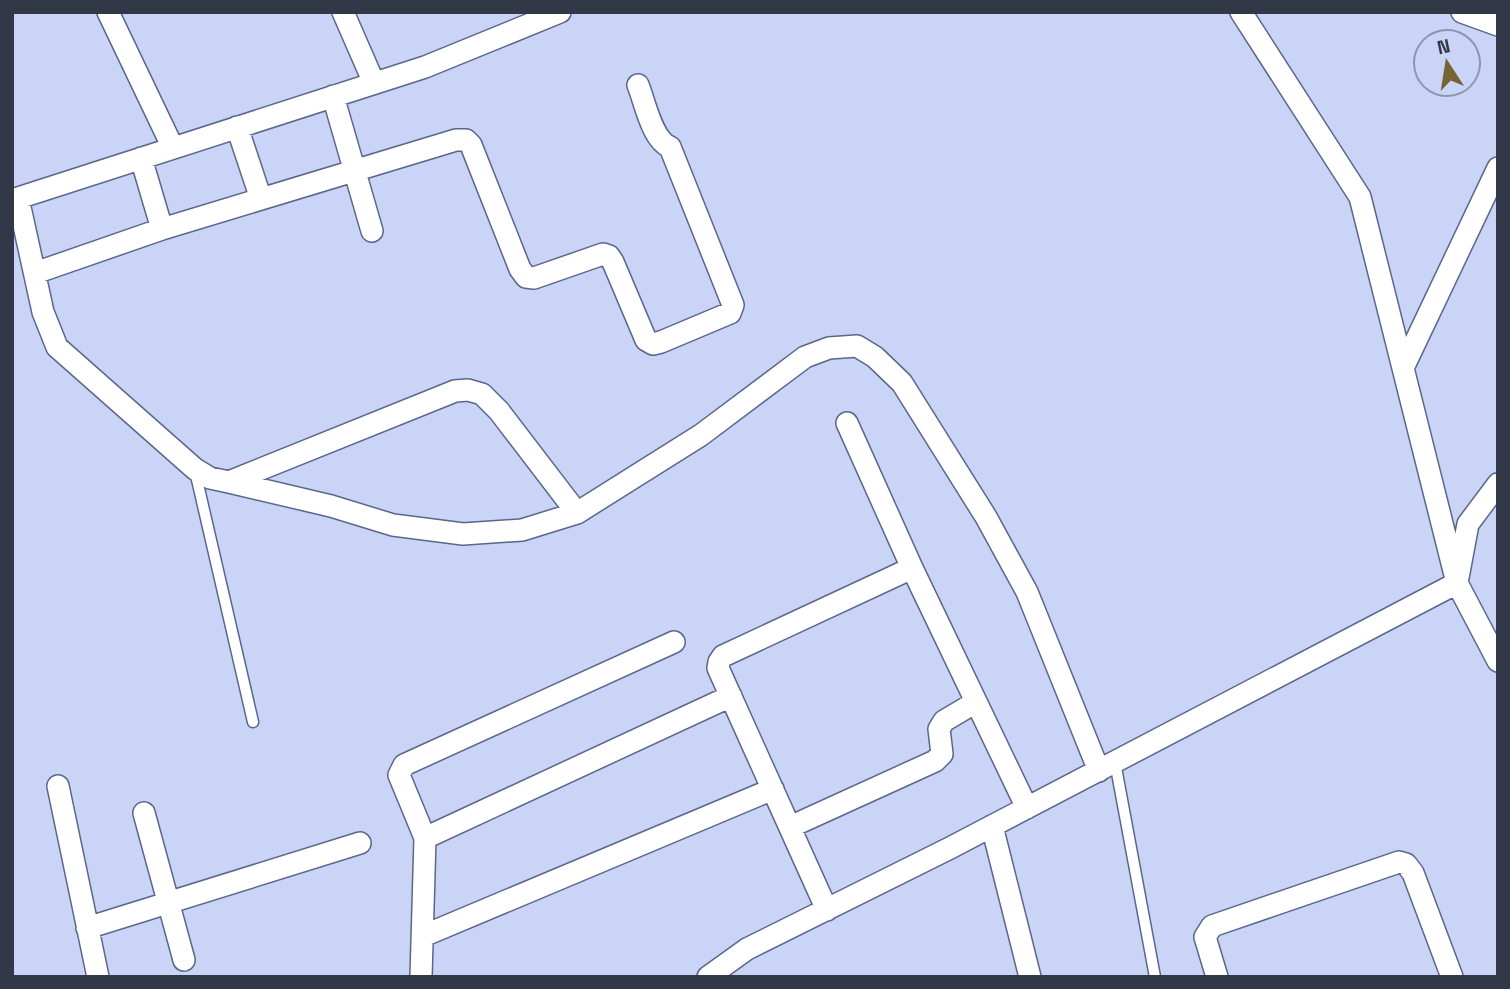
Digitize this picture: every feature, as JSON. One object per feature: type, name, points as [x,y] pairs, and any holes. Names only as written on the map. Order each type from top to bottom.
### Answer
[{"type":"street","points":[[108,12],[173,148]]},
{"type":"street","points":[[343,12],[374,83]]},
{"type":"street","points":[[560,12],[425,67],[15,199],[43,312],[57,347],[195,468],[210,478],[331,506],[393,525],[463,534],[522,530],[577,513],[701,435],[805,357],[829,348],[857,346],[875,357],[902,383],[986,517],[1027,592],[1107,766]]},
{"type":"street","points":[[1241,12],[1360,197],[1457,583],[1498,662]]},
{"type":"street","points":[[1462,12],[1498,25]]},
{"type":"street","points":[[35,272],[162,229],[456,140],[466,140],[471,145],[520,269],[526,277],[534,278],[603,254],[609,256],[646,340],[653,344],[661,342],[730,313],[733,304],[670,147],[657,136],[638,85]]},
{"type":"street","points":[[333,96],[372,231]]},
{"type":"street","points":[[237,127],[261,199]]},
{"type":"street","points":[[141,158],[162,229]]},
{"type":"street","points":[[1403,368],[1498,168]]},
{"type":"street","points":[[229,482],[455,391],[468,390],[482,394],[499,411],[577,513]]},
{"type":"street","points":[[847,423],[912,568],[1027,808]]},
{"type":"street","points":[[1457,583],[1468,524],[1498,484]]},
{"type":"street","points":[[827,910],[718,668],[719,662],[723,656],[912,568]]},
{"type":"street","points":[[708,977],[747,949],[1027,808],[1457,583]]},
{"type":"street","points":[[421,977],[425,838],[399,775],[404,765],[674,642]]},
{"type":"street","points":[[425,838],[731,696]]},
{"type":"street","points":[[790,827],[935,761],[942,754],[939,729],[944,721],[976,702]]},
{"type":"street","points":[[58,786],[98,977]]},
{"type":"street","points":[[423,936],[773,789]]},
{"type":"street","points":[[144,813],[184,960]]},
{"type":"street","points":[[992,826],[1030,977]]},
{"type":"street","points":[[87,928],[360,843]]},
{"type":"street","points":[[1217,977],[1205,937],[1212,926],[1399,862],[1406,864],[1413,873],[1452,977]]},
{"type":"lane","points":[[195,468],[253,722]]},
{"type":"lane","points":[[1107,766],[1155,977]]}]
